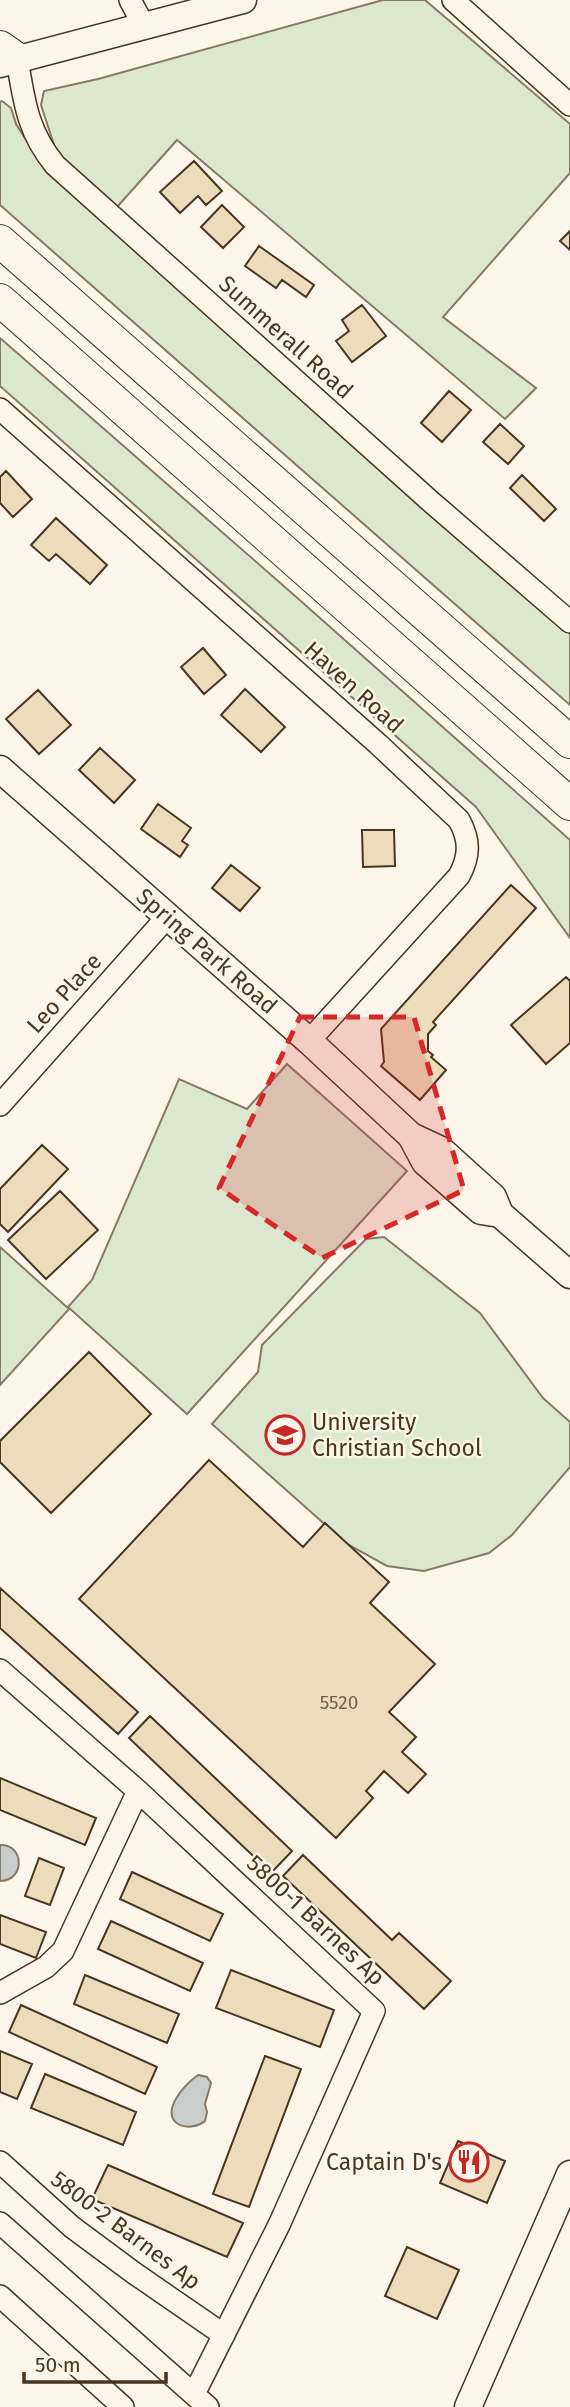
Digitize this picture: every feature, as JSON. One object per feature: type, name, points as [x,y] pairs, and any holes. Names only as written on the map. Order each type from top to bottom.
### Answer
[{"type":"highway","points":[[0,241],[570,742]]},
{"type":"highway","points":[[0,300],[570,804]]},
{"type":"main road","points":[[6,56],[144,26],[243,0]]},
{"type":"main road","name":"Spring Park Road","points":[[0,769],[309,1041],[411,1136],[442,1150],[493,1197],[500,1214],[570,1275]]},
{"type":"main road","points":[[468,2407],[570,2174]]},
{"type":"street","points":[[130,0],[144,26]]},
{"type":"street","points":[[453,0],[570,105]]},
{"type":"street","name":"Summerall Road","points":[[6,56],[40,147],[55,165],[429,500],[570,622]]},
{"type":"street","name":"Haven Road","points":[[0,409],[378,744],[459,820],[465,832],[467,861],[459,876],[309,1041]]},
{"type":"street","name":"Leo Place","points":[[0,1105],[167,916]]},
{"type":"street","name":"5800-1 Barnes Ap","points":[[0,1670],[138,1791],[374,2011],[279,2225],[207,2365],[201,2401]]},
{"type":"street","points":[[0,1993],[47,1966],[63,1951],[138,1791]]},
{"type":"street","name":"5800-2 Barnes Ap","points":[[0,2162],[72,2227],[224,2335]]},
{"type":"street","points":[[0,2223],[201,2401]]},
{"type":"street","points":[[0,2296],[123,2407]]},
{"type":"highlighted area","points":[[300,1017],[414,1017],[464,1190],[322,1258],[219,1188]]},
{"type":"green space","points":[[383,0],[425,0],[570,124],[570,173],[443,317],[536,388],[505,419],[177,140],[117,207],[57,154],[41,105],[44,91],[98,79]]},
{"type":"green space","points":[[2,101],[11,108],[16,124],[37,157],[570,629],[570,705],[0,205]]},
{"type":"green space","points":[[0,338],[570,840],[570,938],[476,807],[0,386]]},
{"type":"green space","points":[[287,1064],[407,1171],[187,1414],[68,1307],[92,1280],[179,1079],[247,1109]]},
{"type":"green space","points":[[384,1237],[480,1313],[543,1398],[570,1422],[570,1467],[512,1535],[489,1553],[424,1571],[387,1566],[347,1544],[212,1424],[258,1372],[262,1345],[366,1239]]},
{"type":"green space","points":[[0,1247],[69,1309],[0,1385]]},
{"type":"shaded area","points":[[0,1845],[14,1850],[19,1863],[14,1875],[0,1881]]},
{"type":"shaded area","points":[[198,2075],[207,2077],[211,2083],[205,2104],[207,2112],[205,2121],[187,2127],[176,2123],[172,2112],[173,2105],[184,2088]]},
{"type":"building","points":[[194,161],[222,191],[206,205],[198,196],[180,213],[160,192]]},
{"type":"building","points":[[222,205],[244,227],[223,248],[201,227]]},
{"type":"building","points":[[570,231],[570,250],[560,241]]},
{"type":"building","points":[[259,246],[314,285],[306,297],[282,280],[276,288],[245,266]]},
{"type":"building","points":[[362,305],[386,336],[352,362],[336,341],[349,331],[342,320]]},
{"type":"building","points":[[449,391],[471,410],[442,442],[421,423]]},
{"type":"building","points":[[500,424],[524,446],[508,464],[483,442]]},
{"type":"building","points":[[6,471],[32,499],[13,517],[0,503],[0,477]]},
{"type":"building","points":[[522,475],[556,509],[544,521],[510,488]]},
{"type":"building","points":[[56,518],[107,565],[90,584],[56,554],[49,561],[31,545]]},
{"type":"building","points":[[203,648],[226,675],[204,694],[181,667]]},
{"type":"building","points":[[245,689],[285,727],[261,752],[221,715]]},
{"type":"building","points":[[38,690],[71,725],[39,754],[6,719]]},
{"type":"building","points":[[100,748],[135,780],[114,803],[79,770]]},
{"type":"building","points":[[158,804],[191,828],[182,841],[188,845],[180,857],[141,829]]},
{"type":"building","points":[[362,830],[394,830],[395,866],[363,867]]},
{"type":"building","points":[[231,865],[260,888],[240,911],[212,888]]},
{"type":"building","points":[[511,885],[536,908],[433,1022],[436,1025],[428,1034],[428,1051],[446,1070],[420,1100],[381,1066],[384,1062],[381,1029]]},
{"type":"building","points":[[566,977],[570,981],[570,1043],[546,1064],[511,1025]]},
{"type":"building","points":[[42,1145],[68,1169],[8,1232],[0,1224],[0,1189]]},
{"type":"building","points":[[60,1191],[98,1230],[46,1279],[8,1240]]},
{"type":"building","points":[[89,1352],[151,1414],[51,1513],[0,1462],[0,1441]]},
{"type":"building","points":[[209,1460],[303,1547],[325,1523],[389,1582],[370,1603],[435,1664],[389,1712],[416,1737],[402,1752],[426,1774],[408,1793],[384,1771],[366,1791],[373,1798],[336,1838],[79,1599]]},
{"type":"building","points":[[0,1588],[138,1712],[118,1734],[0,1628]]},
{"type":"building","points":[[150,1716],[292,1851],[271,1873],[129,1738]]},
{"type":"building","points":[[0,1778],[96,1818],[85,1845],[0,1810]]},
{"type":"building","points":[[303,1855],[392,1940],[399,1933],[451,1981],[424,2009],[283,1876]]},
{"type":"building","points":[[39,1858],[64,1868],[50,1905],[25,1896]]},
{"type":"building","points":[[132,1872],[223,1914],[210,1941],[120,1899]]},
{"type":"building","points":[[0,1915],[46,1932],[36,1958],[0,1944]]},
{"type":"building","points":[[111,1921],[203,1963],[190,1991],[98,1949]]},
{"type":"building","points":[[231,1970],[334,2010],[320,2047],[216,2008]]},
{"type":"building","points":[[85,1975],[179,2014],[167,2043],[74,2004]]},
{"type":"building","points":[[21,2005],[157,2067],[145,2094],[9,2032]]},
{"type":"building","points":[[0,2051],[32,2064],[17,2099],[0,2092]]},
{"type":"building","points":[[265,2056],[301,2069],[249,2207],[213,2194]]},
{"type":"building","points":[[45,2074],[136,2112],[123,2145],[31,2108]]},
{"type":"building","points":[[458,2141],[505,2161],[487,2203],[440,2183]]},
{"type":"building","points":[[108,2165],[243,2223],[227,2257],[92,2199]]},
{"type":"building","points":[[407,2247],[459,2270],[437,2319],[385,2296]]},
{"type":"place","name":"University Christian School","points":[[285,1435]]},
{"type":"place","name":"Captain D's","points":[[469,2162]]}]
